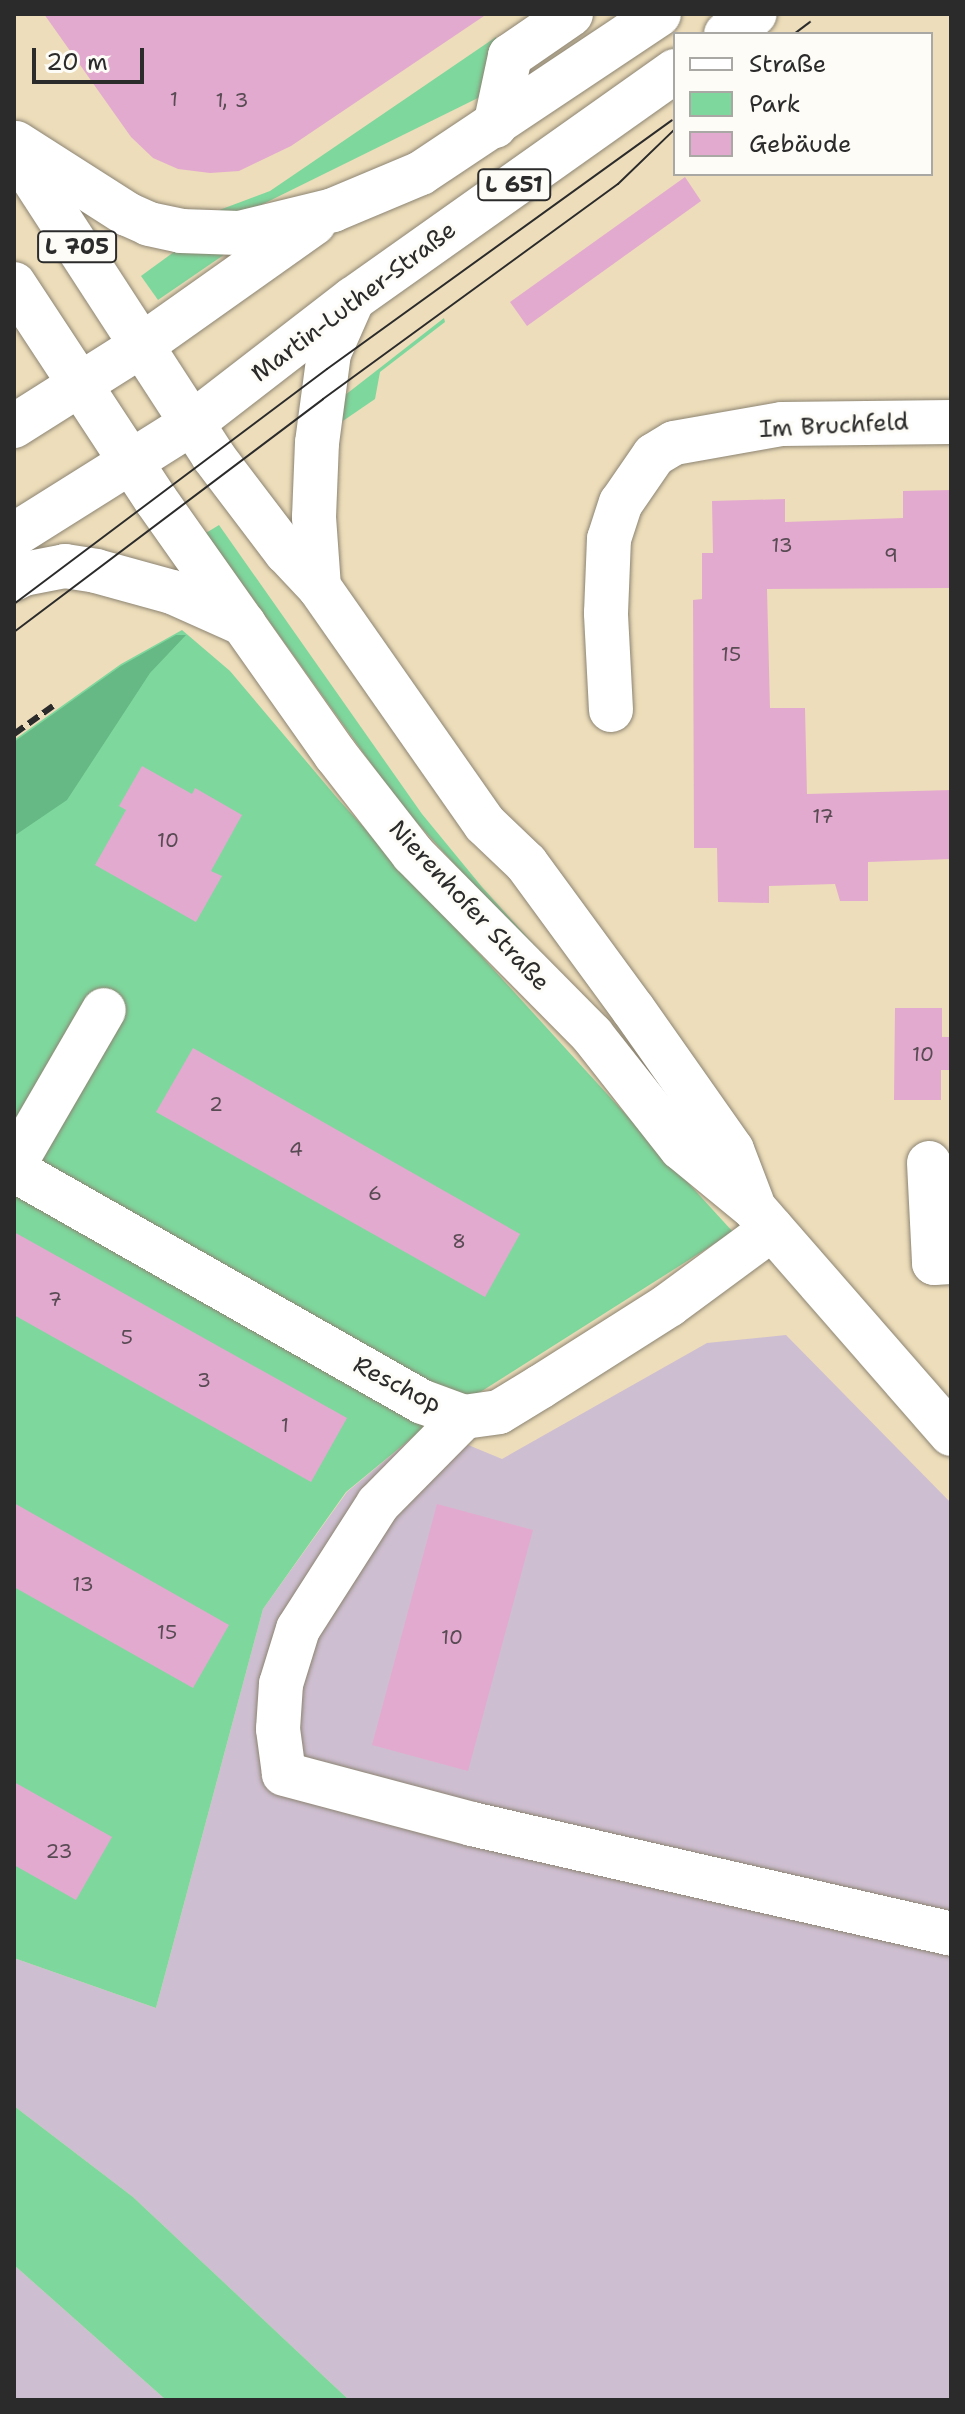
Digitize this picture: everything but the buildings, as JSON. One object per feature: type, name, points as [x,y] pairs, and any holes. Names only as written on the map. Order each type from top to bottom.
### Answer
[{"type":"main road","points":[[495,126],[510,56],[571,14]]},
{"type":"main road","name":"L 651","points":[[14,142],[127,214],[159,226],[239,233],[333,210],[421,173],[659,14]]},
{"type":"main road","points":[[729,32],[755,14]]},
{"type":"main road","name":"Martin-Luther-Straße","points":[[14,535],[191,424],[353,299],[673,72]]},
{"type":"main road","name":"L 705","points":[[14,149],[191,424]]},
{"type":"main road","name":"L 651","points":[[14,426],[142,345],[333,210]]},
{"type":"main road","name":"L 705","points":[[14,284],[130,463]]},
{"type":"main road","points":[[319,587],[314,517],[317,443],[329,353],[353,299]]},
{"type":"main road","name":"Im Bruchfeld","points":[[611,710],[606,613],[609,539],[621,503],[654,455],[674,443],[782,424],[951,422]]},
{"type":"main road","name":"Nierenhofer Straße","points":[[191,424],[286,552],[319,587],[485,824],[526,863],[642,1022],[732,1150],[763,1218]]},
{"type":"main road","name":"Nierenhofer Straße","points":[[130,463],[336,755],[413,854],[592,1035],[681,1148],[763,1218],[951,1434]]},
{"type":"main road","points":[[14,579],[65,566],[96,571],[172,592],[246,625]]},
{"type":"main road","points":[[14,1167],[104,1010]]},
{"type":"main road","points":[[929,1163],[942,1263]]},
{"type":"main road","name":"Reschop","points":[[14,1167],[423,1402],[464,1417],[499,1412],[669,1305],[763,1218]]},
{"type":"main road","points":[[464,1417],[378,1504],[298,1629],[281,1684],[278,1729],[284,1774],[472,1824],[951,1934]]},
{"type":"shaded area","points":[[786,1335],[951,1503],[951,2400],[349,2400],[133,2197],[14,2106],[14,1958],[156,2008],[263,1609],[347,1492],[425,1427],[502,1459],[707,1343]]},
{"type":"shaded area","points":[[14,2265],[166,2400],[14,2400]]},
{"type":"green space","points":[[496,37],[499,49],[484,95],[245,213],[214,212],[270,191]]},
{"type":"green space","points":[[178,249],[228,252],[158,300],[141,276]]},
{"type":"green space","points":[[444,318],[445,322],[380,372],[375,399],[337,425],[340,399]]},
{"type":"green space","points":[[219,525],[422,814],[482,887],[659,1083],[711,1147],[400,804],[206,533]]},
{"type":"green space","points":[[182,630],[230,671],[338,799],[733,1232],[425,1427],[346,1492],[263,1609],[156,2008],[14,1958],[14,740],[121,664]]},
{"type":"green space","points":[[176,635],[186,635],[150,673],[67,800],[14,836],[14,742],[121,666]]},
{"type":"green space","points":[[14,2106],[133,2197],[349,2400],[166,2400],[14,2265]]},
{"type":"tram line","points":[[797,32],[810,22]]},
{"type":"tram line","points":[[14,604],[327,369],[672,120]]},
{"type":"tram line","points":[[14,632],[323,399],[618,184],[673,131]]},
{"type":"railway","points":[[14,734],[53,706]]}]
